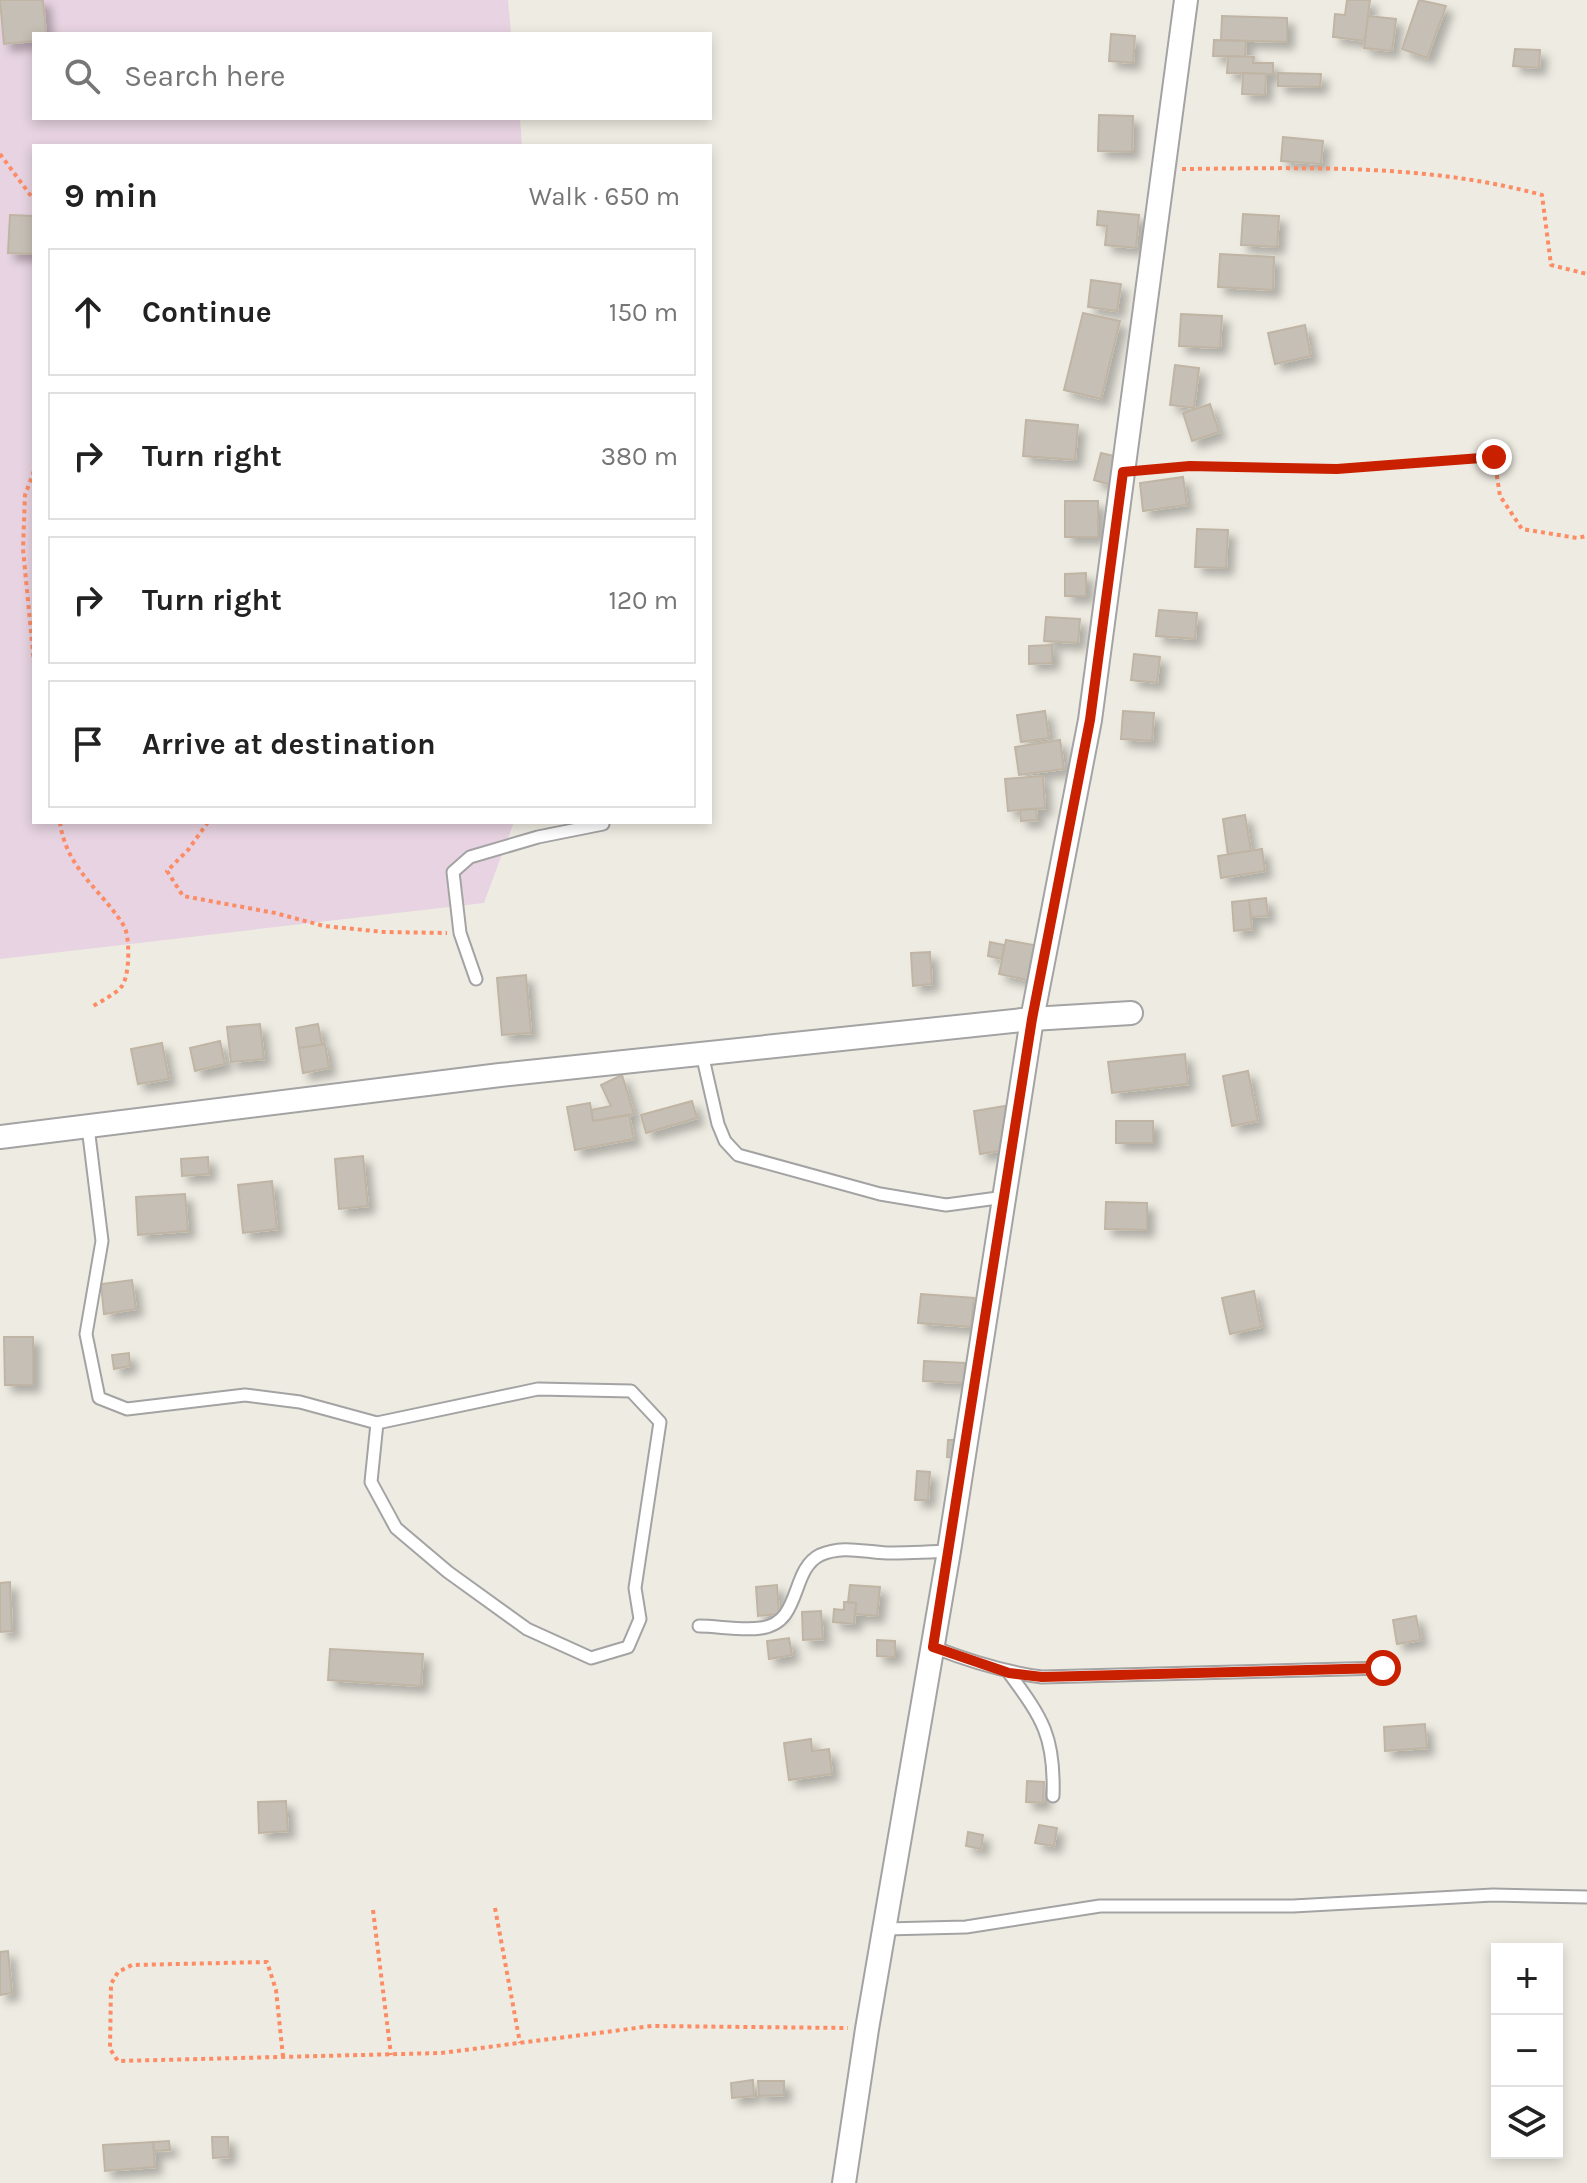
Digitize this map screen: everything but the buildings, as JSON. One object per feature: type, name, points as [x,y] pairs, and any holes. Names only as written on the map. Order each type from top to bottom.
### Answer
[{"type":"street","points":[[844,2183],[867,2029],[949,1551],[1032,1019],[1090,720],[1186,0]]},
{"type":"street","points":[[0,1137],[500,1075],[1032,1019],[1131,1013]]},
{"type":"lane","points":[[476,979],[460,933],[453,872],[470,857],[538,837],[603,824]]},
{"type":"lane","points":[[702,1054],[718,1124],[725,1141],[738,1155],[880,1194],[920,1201],[946,1205],[1005,1197]]},
{"type":"lane","points":[[88,1127],[102,1241],[86,1334],[99,1398],[127,1409],[245,1395],[300,1402],[377,1423],[538,1389],[631,1391],[660,1422],[635,1588],[640,1619],[628,1647],[591,1658],[527,1629],[448,1572],[396,1528],[371,1482],[377,1423]]},
{"type":"lane","points":[[699,1626],[763,1629],[780,1620],[795,1599],[801,1574],[817,1557],[841,1548],[886,1553],[949,1551]]},
{"type":"lane","points":[[933,1647],[1009,1673],[1042,1677],[1383,1668]]},
{"type":"lane","points":[[1009,1673],[1039,1713],[1049,1738],[1054,1760],[1053,1796]]},
{"type":"lane","points":[[885,1929],[966,1927],[1100,1906],[1293,1906],[1493,1895],[1587,1897]]},
{"type":"path","points":[[0,154],[32,197]]},
{"type":"path","points":[[1163,169],[1357,168],[1497,183],[1542,195],[1551,265],[1587,274]]},
{"type":"path","points":[[1123,472],[1190,466],[1337,469],[1494,457],[1500,496],[1522,529],[1577,538],[1587,536]]},
{"type":"path","points":[[32,476],[25,495],[23,549],[32,642]]},
{"type":"path","points":[[60,824],[62,844],[126,928],[128,968],[122,987],[92,1007]]},
{"type":"path","points":[[207,824],[188,850],[167,871],[183,896],[275,913],[324,926],[384,932],[460,933]]},
{"type":"path","points":[[495,1908],[520,2043]]},
{"type":"path","points":[[373,1910],[391,2055]]},
{"type":"path","points":[[283,2057],[276,1990],[267,1962],[132,1965],[118,1972],[111,1984],[110,2049],[118,2061],[391,2055],[441,2053],[652,2026],[867,2029]]},
{"type":"shaded area","points":[[0,0],[508,0],[511,32],[32,32],[32,120],[520,120],[522,144],[32,144],[32,824],[513,824],[484,903],[0,959]]},
{"type":"route","points":[[1383,1668],[1042,1677],[1009,1673],[976,1664],[933,1647],[1032,1019],[1090,720],[1123,472],[1190,466],[1337,469],[1494,457]]}]
